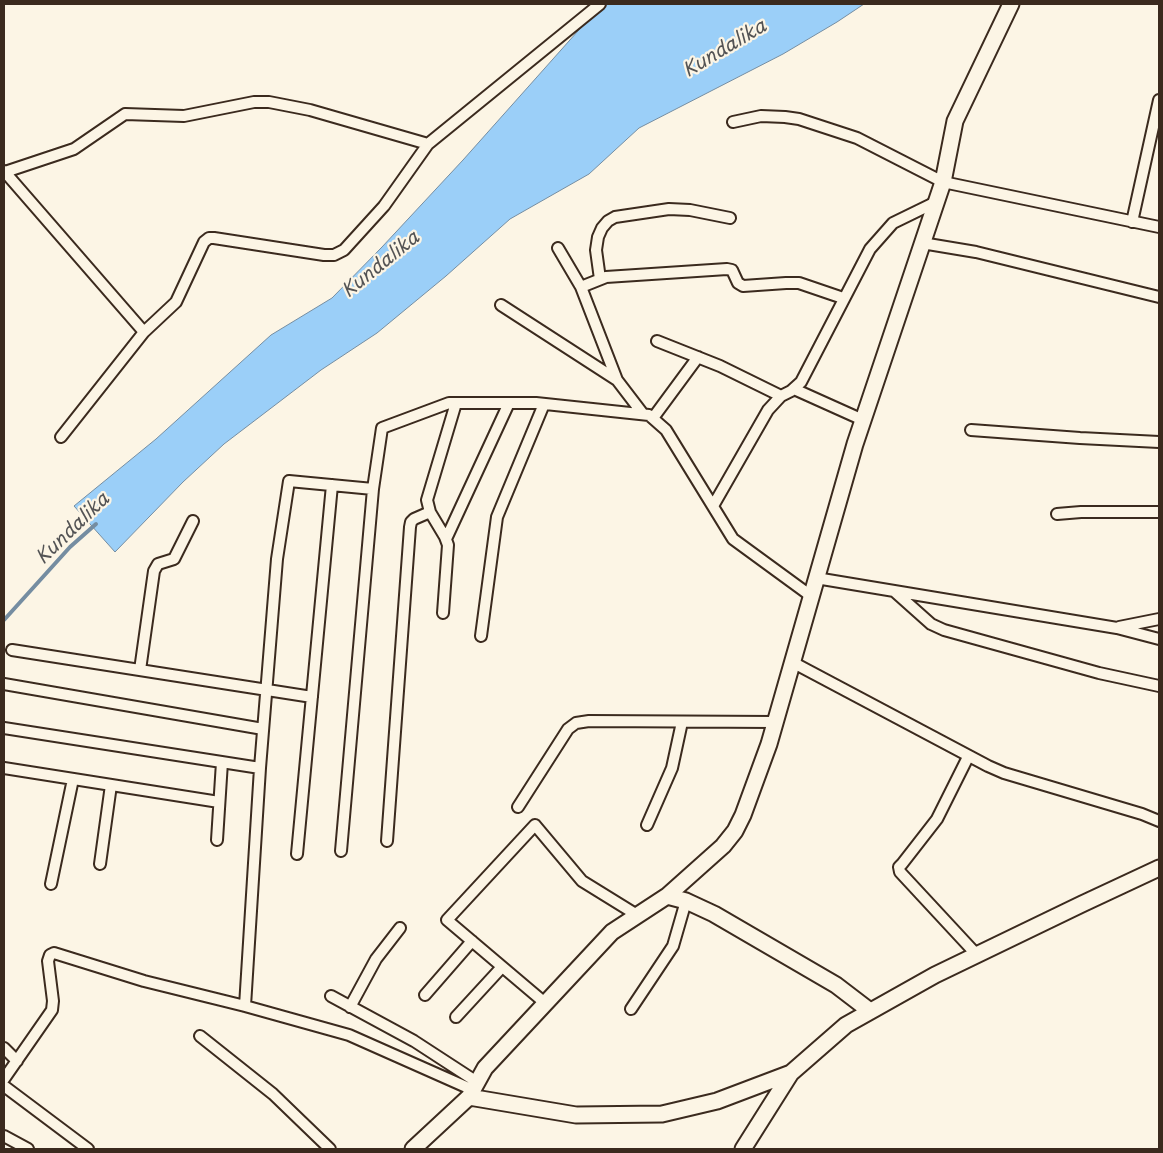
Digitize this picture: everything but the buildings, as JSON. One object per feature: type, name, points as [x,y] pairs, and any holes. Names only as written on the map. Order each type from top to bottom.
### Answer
[{"type":"street","points":[[61,437],[144,332],[176,302],[204,242],[209,238],[214,238],[334,255],[344,250],[384,206],[428,144],[600,4]]},
{"type":"street","points":[[413,1149],[473,1090],[485,1068],[612,932],[666,896],[723,846],[735,831],[743,815],[775,722],[863,420],[942,182],[955,121],[1011,4]]},
{"type":"street","points":[[1132,222],[1159,100]]},
{"type":"street","points":[[144,332],[4,171],[74,149],[125,114],[184,116],[254,102],[269,102],[310,110],[428,144]]},
{"type":"street","points":[[733,122],[761,116],[798,119],[857,138],[942,182],[1159,227]]},
{"type":"street","points":[[713,506],[768,410],[781,396],[794,389],[801,382],[843,298],[870,250],[893,223],[936,202]]},
{"type":"street","points":[[600,279],[596,250],[598,238],[602,228],[615,217],[669,209],[690,210],[730,218]]},
{"type":"street","points":[[922,243],[976,252],[1159,297]]},
{"type":"street","points":[[558,248],[581,287],[617,380],[643,414]]},
{"type":"street","points":[[581,287],[600,279],[727,269],[732,270],[738,283],[743,286],[786,282],[799,283],[843,298]]},
{"type":"street","points":[[501,305],[617,380]]},
{"type":"street","points":[[657,341],[720,366],[781,396]]},
{"type":"street","points":[[653,418],[698,357]]},
{"type":"street","points":[[794,389],[863,420]]},
{"type":"street","points":[[341,851],[373,490],[382,428],[449,403],[544,404],[649,415],[666,430],[733,539],[811,596]]},
{"type":"street","points":[[443,613],[448,549],[446,539],[427,506],[428,495],[456,403]]},
{"type":"street","points":[[446,539],[509,403]]},
{"type":"street","points":[[481,636],[497,516],[544,404]]},
{"type":"street","points":[[971,430],[1159,442]]},
{"type":"street","points":[[244,1006],[260,768],[277,559],[289,481],[373,490]]},
{"type":"street","points":[[297,854],[332,485]]},
{"type":"street","points":[[387,841],[410,527],[412,520],[430,512]]},
{"type":"street","points":[[1057,514],[1081,512],[1159,512]]},
{"type":"street","points":[[140,670],[154,571],[158,564],[174,559],[193,521]]},
{"type":"street","points":[[816,578],[1117,628],[1159,639]]},
{"type":"street","points":[[894,591],[931,624],[944,630],[1099,673],[1159,686]]},
{"type":"street","points":[[1117,628],[1159,619]]},
{"type":"street","points":[[12,650],[312,697]]},
{"type":"street","points":[[793,657],[968,756],[1004,773],[1142,814],[1159,821]]},
{"type":"street","points":[[4,684],[263,729]]},
{"type":"street","points":[[647,825],[674,763],[682,722]]},
{"type":"street","points":[[518,808],[568,730],[576,723],[775,722]]},
{"type":"street","points":[[4,728],[260,768]]},
{"type":"street","points":[[968,756],[937,819],[899,867],[900,872],[977,955]]},
{"type":"street","points":[[217,840],[222,762]]},
{"type":"street","points":[[4,768],[219,802]]},
{"type":"street","points":[[51,884],[72,779]]},
{"type":"street","points":[[100,864],[111,785]]},
{"type":"street","points":[[545,1003],[447,920],[535,825],[582,881],[637,915]]},
{"type":"street","points":[[743,1149],[791,1073],[846,1025],[935,975],[1159,868]]},
{"type":"street","points":[[666,896],[714,914],[836,985],[870,1011]]},
{"type":"street","points":[[631,1009],[673,946],[686,902]]},
{"type":"street","points":[[350,1007],[376,959],[400,928]]},
{"type":"street","points":[[425,994],[472,941]]},
{"type":"street","points":[[4,1079],[52,1010],[54,1001],[48,961],[50,955],[54,953],[144,981],[349,1035],[473,1090],[576,1115],[662,1114],[717,1101],[791,1073]]},
{"type":"street","points":[[456,1017],[502,967]]},
{"type":"street","points":[[331,996],[414,1041],[473,1090]]},
{"type":"street","points":[[200,1036],[273,1094],[330,1149]]},
{"type":"street","points":[[4,1048],[17,1061]]},
{"type":"street","points":[[4,1086],[88,1149]]},
{"type":"street","points":[[4,1136],[28,1149]]},
{"type":"water","points":[[602,4],[864,4],[783,54],[639,128],[589,174],[510,219],[446,276],[377,333],[321,370],[224,444],[183,482],[115,552],[74,506],[156,439],[271,335],[332,298],[463,160]]},
{"type":"waterway","name":"Kundalika","points":[[4,620],[70,547],[96,524]]}]
